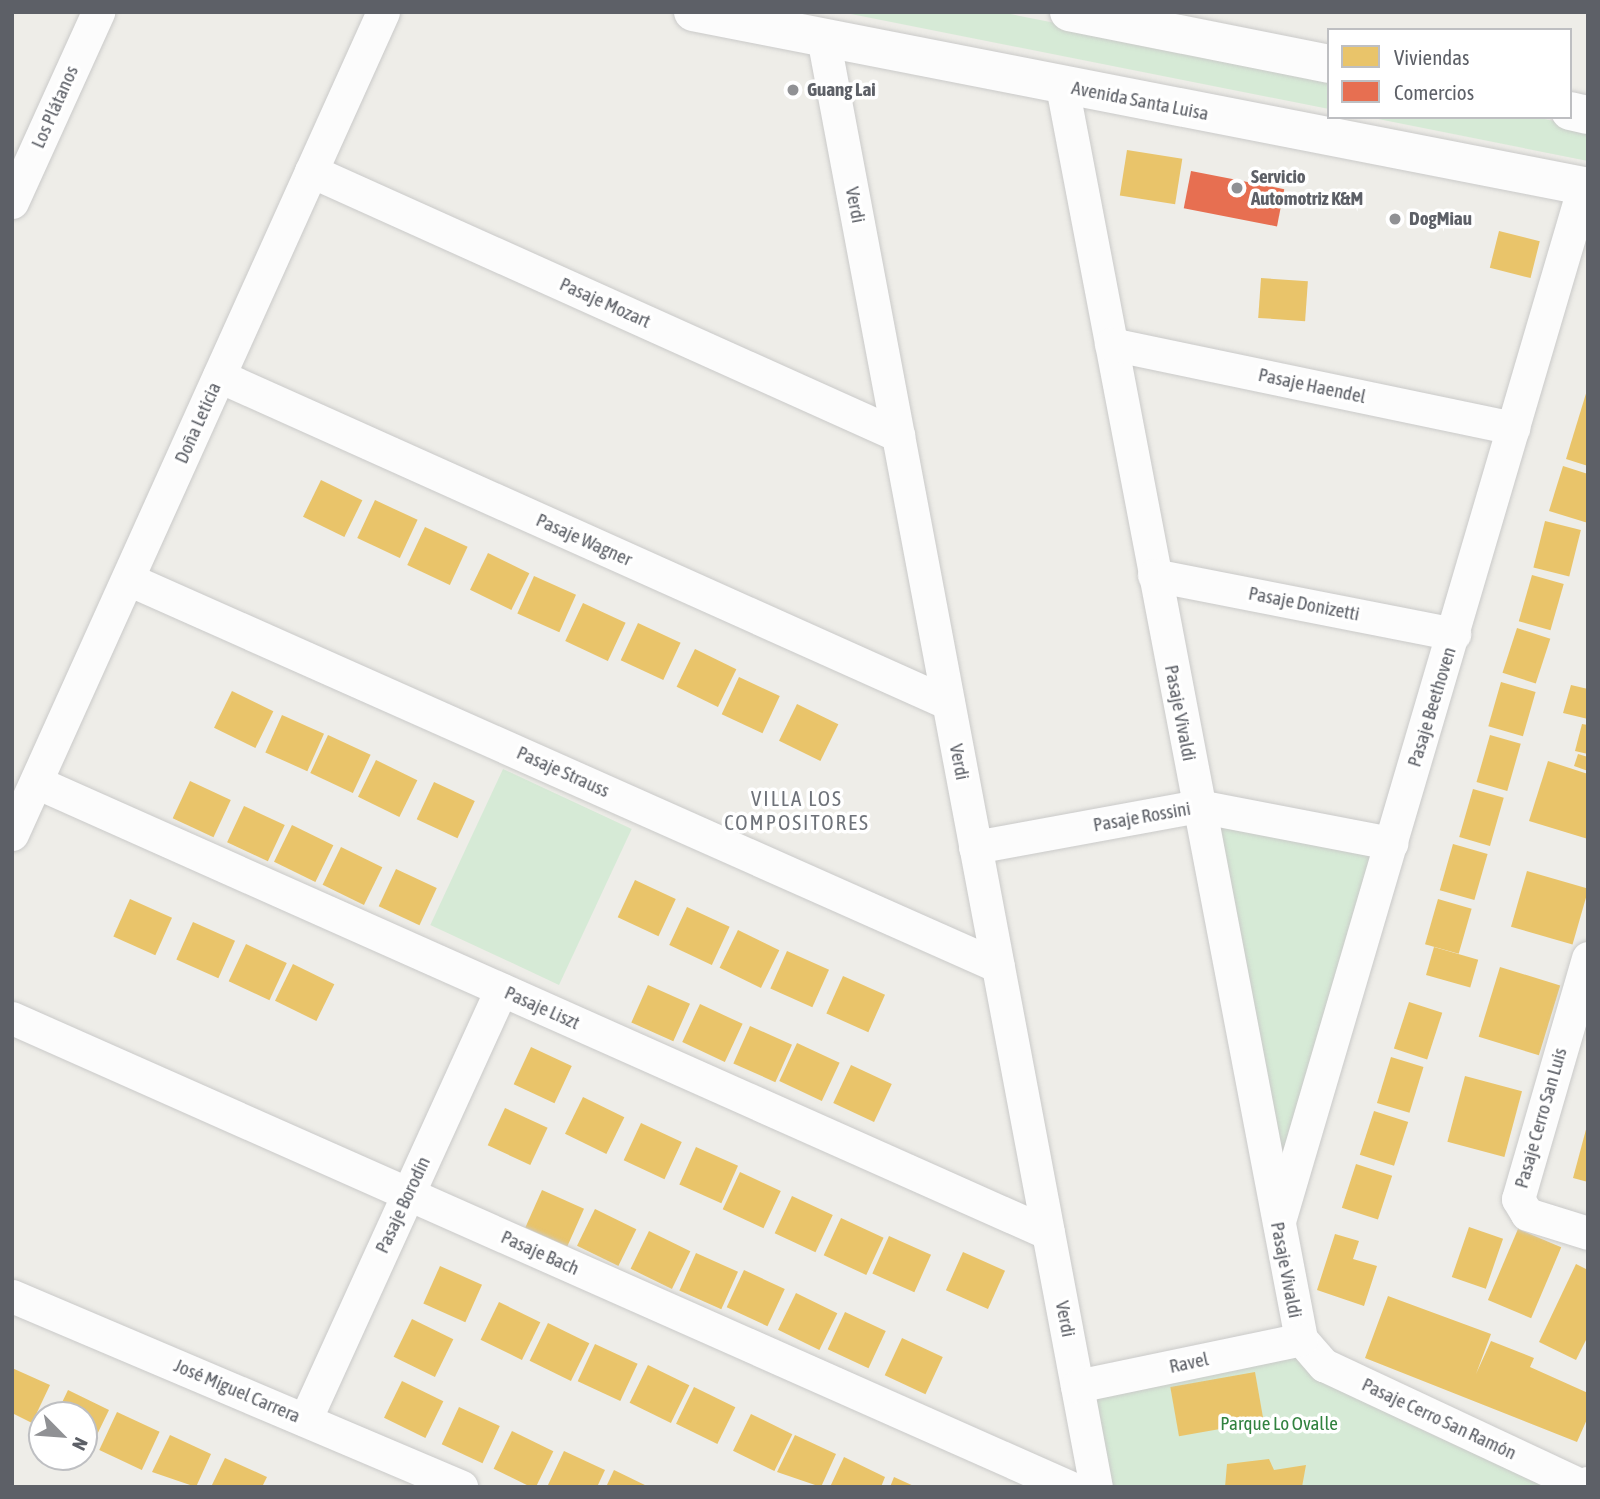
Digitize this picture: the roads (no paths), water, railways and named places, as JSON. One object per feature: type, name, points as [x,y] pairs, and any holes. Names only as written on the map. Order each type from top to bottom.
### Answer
[{"type":"main road","name":"Avenida Santa Luisa","points":[[693,12],[1586,187]]},
{"type":"main road","points":[[1069,12],[1327,64]]},
{"type":"street","name":"Los Plátanos","points":[[12,202],[98,12]]},
{"type":"street","name":"Doña Leticia","points":[[12,834],[383,12]]},
{"type":"street","name":"Verdi","points":[[823,37],[1096,1487]]},
{"type":"street","name":"Pasaje Vivaldi","points":[[1062,86],[1277,1227],[1301,1339]]},
{"type":"street","name":"Pasaje Mozart","points":[[312,171],[898,435]]},
{"type":"street","name":"Pasaje Beethoven","points":[[1277,1227],[1586,187]]},
{"type":"street","name":"Pasaje Haendel","points":[[1111,344],[1513,428]]},
{"type":"street","name":"Pasaje Wagner","points":[[219,376],[948,703]]},
{"type":"street","name":"Pasaje Donizetti","points":[[1154,575],[1454,634]]},
{"type":"street","name":"Pasaje Strauss","points":[[128,579],[998,966]]},
{"type":"street","name":"Pasaje Liszt","points":[[36,782],[1048,1233]]},
{"type":"street","name":"Pasaje Rossini","points":[[975,847],[1198,806],[1391,843]]},
{"type":"street","name":"Pasaje Cerro San Luis","points":[[1588,958],[1518,1199],[1527,1214],[1588,1233]]},
{"type":"street","name":"Pasaje Borodín","points":[[305,1420],[501,990]]},
{"type":"street","name":"Pasaje Bach","points":[[12,1018],[1069,1487]]},
{"type":"street","name":"José Miguel Carrera","points":[[12,1296],[461,1487]]},
{"type":"street","name":"Ravel","points":[[1077,1386],[1301,1339]]},
{"type":"street","name":"Pasaje Cerro San Ramón","points":[[1301,1339],[1324,1365],[1587,1487]]},
{"type":"place","name":"Guang Lai","points":[[793,90]]},
{"type":"place","name":"Servicio Automotriz K&M","points":[[1237,188]]},
{"type":"place","name":"DogMiau","points":[[1395,219]]},
{"type":"district","name":"VILLA LOS COMPOSITORES","points":[[797,810]]},
{"type":"park label","name":"Parque Lo Ovalle","points":[[1279,1424]]}]
